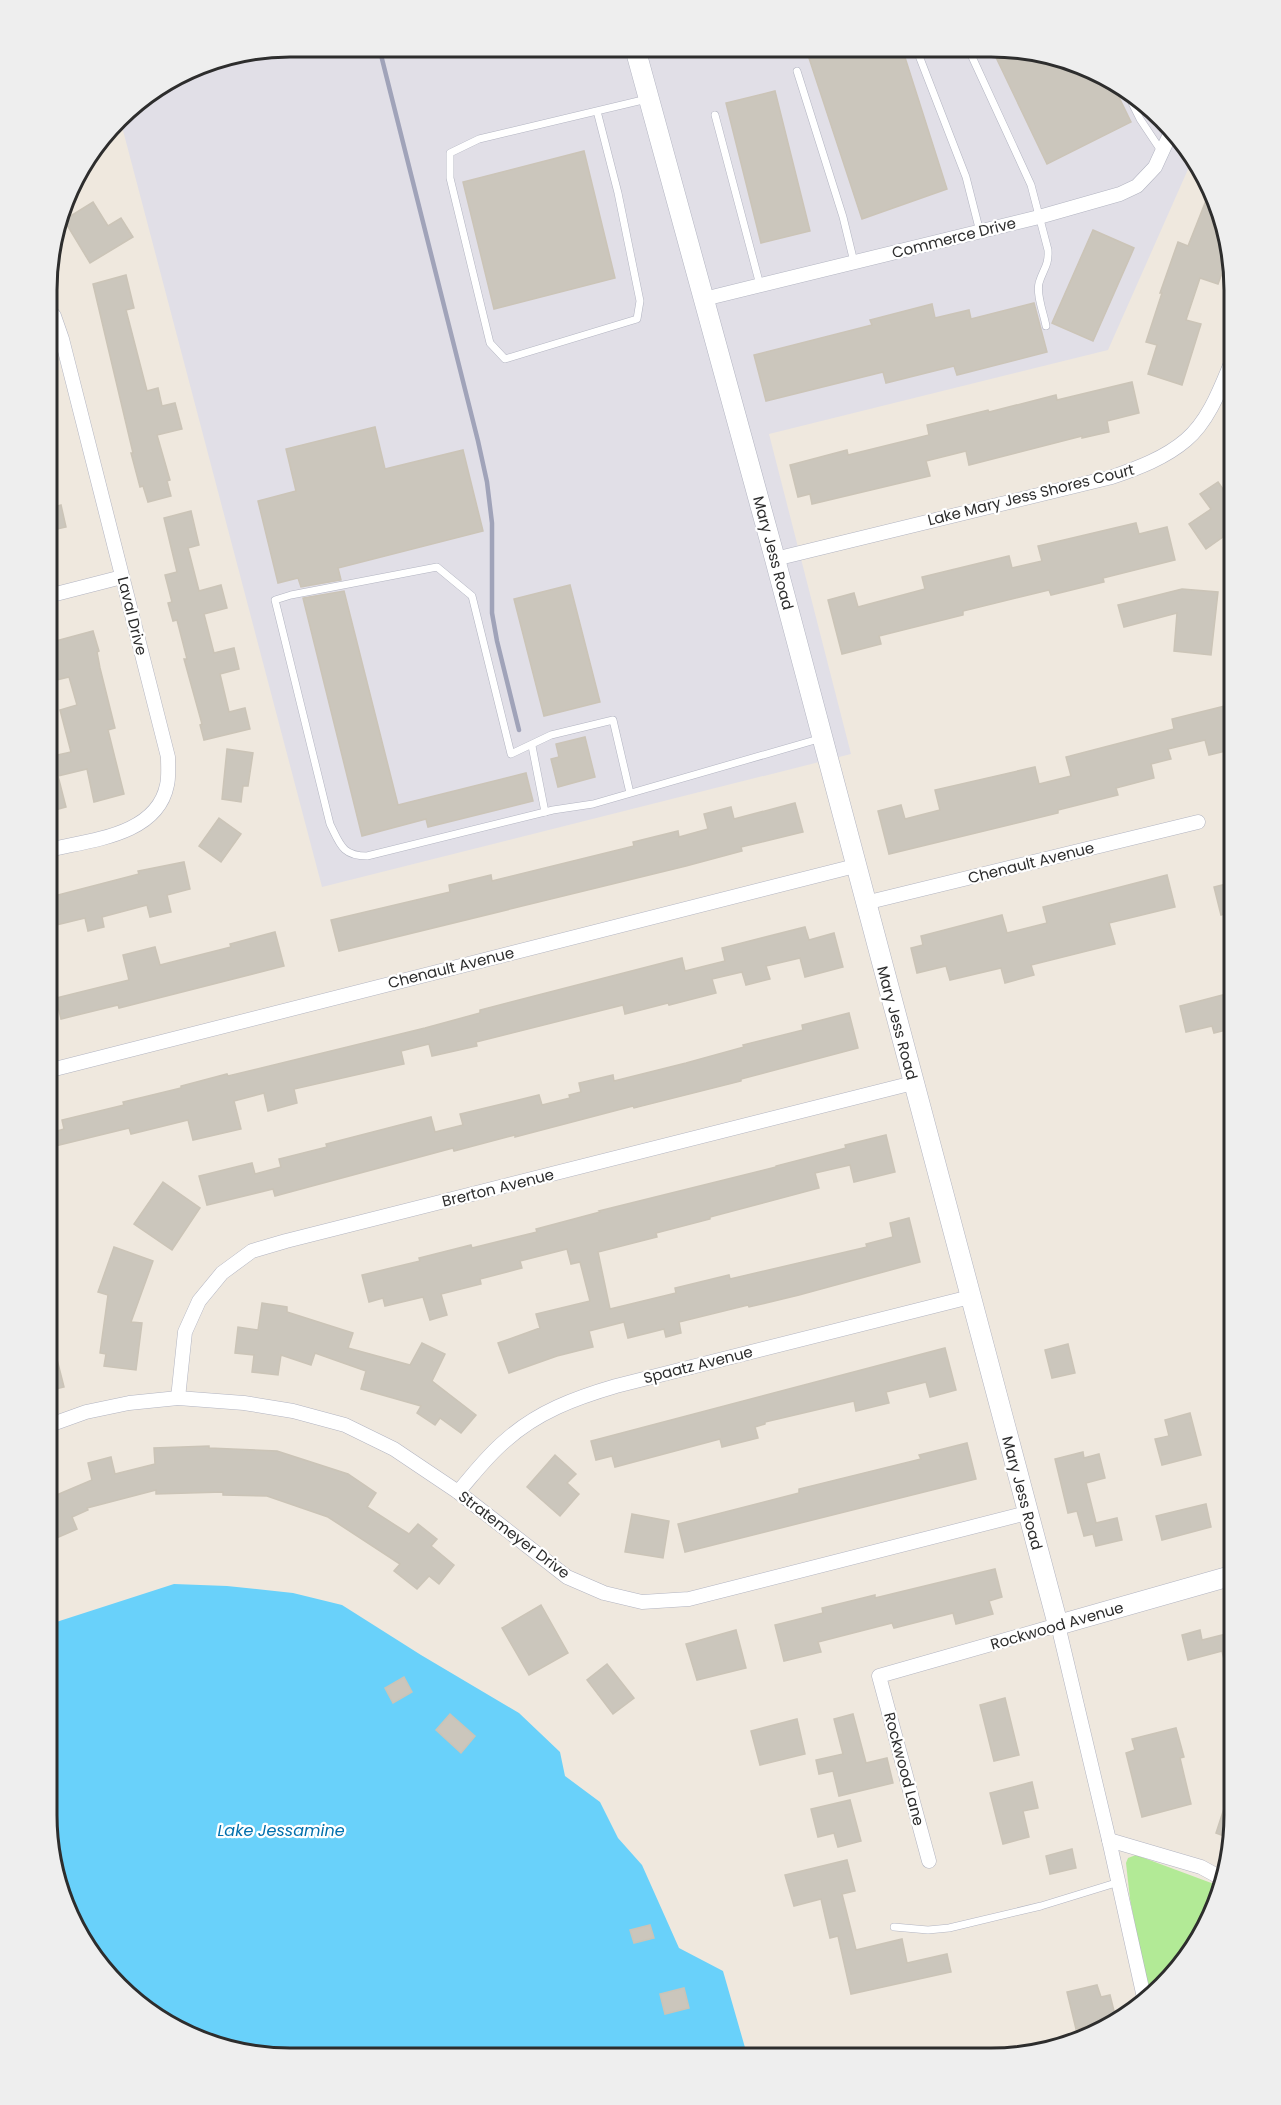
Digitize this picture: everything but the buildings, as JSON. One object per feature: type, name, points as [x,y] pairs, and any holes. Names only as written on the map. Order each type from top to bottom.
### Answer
[{"type":"street","name":"Mary Jess Road","points":[[637,57],[775,559],[1058,1625],[1143,1991]]},
{"type":"street","name":"Commerce Drive","points":[[704,299],[1040,217],[1120,194],[1137,186],[1155,167],[1168,139]]},
{"type":"street","name":"Laval Drive","points":[[57,325],[168,758],[168,784],[161,802],[151,816],[135,827],[57,848]]},
{"type":"street","name":"Lake Mary Jess Shores Court","points":[[775,559],[1112,477],[1146,465],[1187,439],[1206,415],[1224,377]]},
{"type":"street","points":[[57,594],[122,577]]},
{"type":"street","name":"Chenault Avenue","points":[[865,903],[1198,822]]},
{"type":"street","name":"Chenault Avenue","points":[[57,1069],[855,866]]},
{"type":"street","name":"Brerton Avenue","points":[[178,1398],[185,1332],[199,1301],[222,1273],[252,1251],[913,1083]]},
{"type":"street","name":"Spaatz Avenue","points":[[458,1492],[504,1441],[540,1414],[578,1398],[616,1386],[970,1297]]},
{"type":"street","name":"Stratemeyer Drive","points":[[57,1422],[86,1412],[118,1405],[178,1398],[244,1403],[292,1411],[345,1425],[394,1449],[458,1492],[567,1577],[604,1593],[642,1602],[689,1599],[1027,1513]]},
{"type":"street","name":"Rockwood Avenue","points":[[879,1676],[1224,1578]]},
{"type":"street","name":"Rockwood Lane","points":[[879,1676],[929,1862]]},
{"type":"street","points":[[1109,1840],[1201,1867],[1216,1875]]},
{"type":"lane","points":[[919,57],[966,177],[980,232]]},
{"type":"lane","points":[[972,57],[1031,185],[1040,217],[1048,250],[1048,261],[1039,282],[1046,326]]},
{"type":"lane","points":[[797,71],[843,217],[854,262]]},
{"type":"lane","points":[[597,111],[618,193],[640,301],[637,319],[506,359],[490,343],[450,178],[450,153],[479,140],[597,111],[649,99]]},
{"type":"lane","points":[[1133,105],[1162,152]]},
{"type":"lane","points":[[715,115],[760,285]]},
{"type":"lane","points":[[630,793],[613,720],[551,735],[512,754],[472,596],[437,567],[291,594],[275,600],[330,824],[343,850],[355,856],[367,856],[545,812],[593,804],[822,738]]},
{"type":"lane","points":[[532,746],[545,812]]},
{"type":"lane","points":[[894,1928],[928,1930],[949,1928],[1041,1906],[1119,1882]]},
{"type":"shaded area","points":[[275,57],[1006,57],[1036,61],[1066,69],[1094,81],[1133,105],[1156,125],[1189,167],[1108,350],[769,434],[851,754],[322,887],[122,128],[125,125],[148,105],[187,81],[215,69],[245,61]]},
{"type":"green space","points":[[1136,1855],[1214,1884],[1200,1918],[1185,1944],[1156,1980],[1147,1988],[1130,1899],[1126,1863],[1128,1858]]},
{"type":"water","name":"Lake Jessamine","points":[[174,1584],[227,1586],[293,1593],[342,1605],[519,1713],[560,1752],[565,1776],[600,1802],[618,1838],[642,1865],[679,1948],[723,1971],[745,2048],[275,2048],[245,2044],[215,2036],[161,2009],[125,1980],[105,1957],[81,1918],[69,1890],[61,1860],[57,1830],[57,1622]]},
{"type":"railway","points":[[382,57],[487,482],[492,523],[492,613],[519,730]]}]
